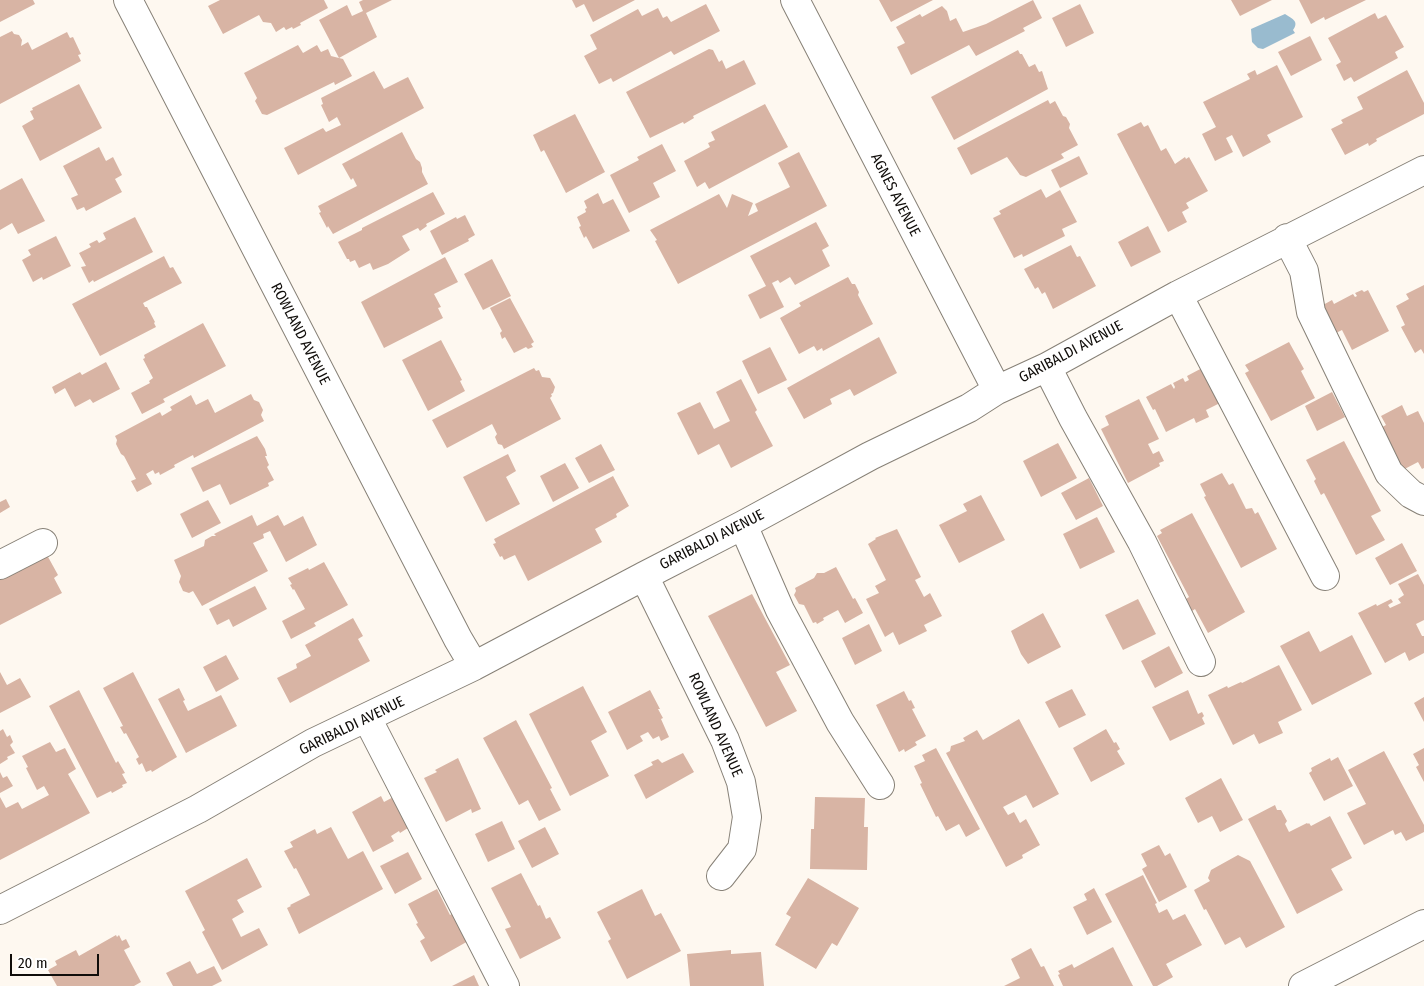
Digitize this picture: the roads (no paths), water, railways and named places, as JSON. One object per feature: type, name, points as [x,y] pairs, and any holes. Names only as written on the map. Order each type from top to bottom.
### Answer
[{"type":"street","name":"ROWLAND AVENUE","points":[[128,0],[474,666]]},
{"type":"street","name":"AGNES AVENUE","points":[[794,0],[997,390]]},
{"type":"street","name":"GARIBALDI AVENUE","points":[[0,910],[198,809],[313,744],[474,666],[870,456],[969,408],[997,390],[1047,367],[1287,238],[1424,170]]},
{"type":"street","points":[[1287,238],[1304,271],[1311,312],[1388,473],[1411,494],[1424,501]]},
{"type":"street","points":[[1178,295],[1325,576]]},
{"type":"street","points":[[1047,367],[1072,418],[1142,542],[1201,662]]},
{"type":"street","points":[[743,525],[784,618],[840,722],[880,785]]},
{"type":"street","points":[[0,565],[43,543]]},
{"type":"street","name":"ROWLAND AVENUE","points":[[644,576],[725,740],[741,782],[747,817],[742,849],[720,876]]},
{"type":"street","points":[[366,718],[505,986]]},
{"type":"street","points":[[1303,986],[1424,924]]},
{"type":"water","points":[[1285,14],[1295,22],[1293,30],[1295,33],[1263,49],[1258,48],[1252,42],[1251,29]]}]
